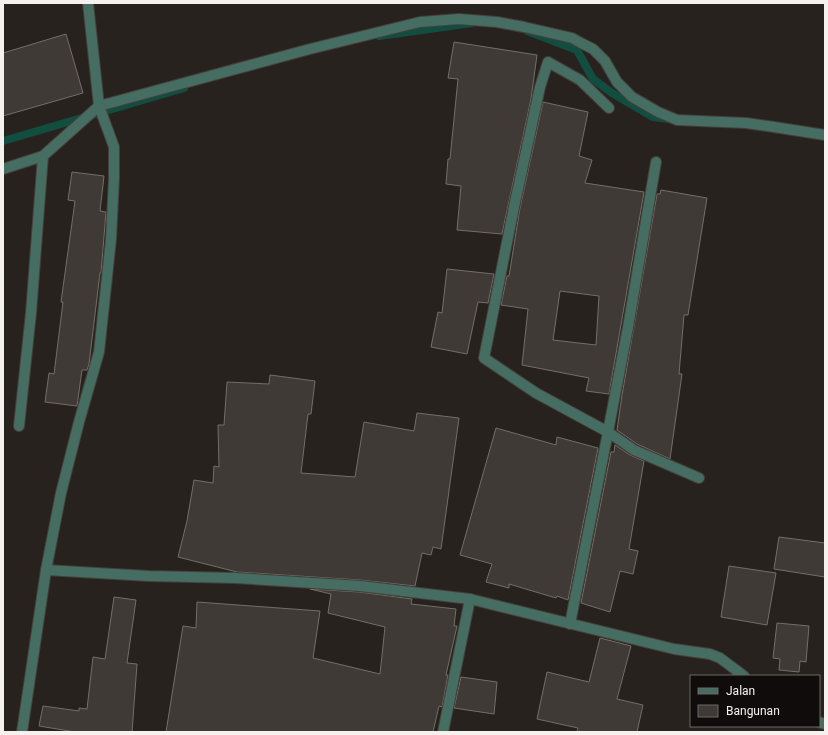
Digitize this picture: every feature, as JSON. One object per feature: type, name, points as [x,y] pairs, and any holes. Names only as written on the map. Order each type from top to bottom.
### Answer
[{"type":"street","points":[[22,732],[46,570],[63,486],[99,352],[111,239],[114,147],[99,106],[88,3]]},
{"type":"street","points":[[3,169],[43,156],[99,106],[310,48],[420,22],[459,19],[497,22],[572,38],[593,49],[605,61],[617,82],[632,97],[658,112],[677,120],[774,126],[825,135]]},
{"type":"street","points":[[609,108],[580,80],[548,62],[540,87],[518,185],[484,358],[536,393],[608,432],[634,450],[700,478]]},
{"type":"street","points":[[19,426],[43,156]]},
{"type":"street","points":[[570,624],[628,327],[656,162]]},
{"type":"street","points":[[46,570],[149,576],[236,578],[360,586],[470,599],[674,649],[710,654],[720,658],[743,675]]},
{"type":"street","points":[[442,732],[470,599]]},
{"type":"building","points":[[66,34],[83,93],[3,116],[3,53]]},
{"type":"building","points":[[454,42],[537,55],[531,99],[502,234],[457,230],[461,186],[446,184],[458,79],[448,78]]},
{"type":"building","points":[[543,102],[588,112],[579,156],[592,160],[585,183],[644,192],[609,394],[586,391],[589,378],[522,365],[528,309],[501,305],[507,276],[509,276],[520,208]],"holes":[[[560,291],[599,296],[596,345],[553,340]]]},
{"type":"building","points":[[72,172],[104,176],[100,211],[106,212],[101,273],[89,364],[87,370],[82,370],[77,406],[45,402],[49,373],[54,374],[63,302],[61,302],[75,201],[68,200]]},
{"type":"building","points":[[661,190],[707,198],[688,315],[684,315],[679,374],[682,374],[670,459],[637,444],[617,430],[657,194],[660,194]]},
{"type":"building","points":[[447,269],[494,274],[488,303],[478,302],[467,354],[431,347],[438,312],[442,313]]},
{"type":"building","points":[[270,375],[315,381],[311,414],[308,414],[301,473],[355,477],[364,422],[414,431],[417,413],[459,418],[441,549],[433,547],[431,555],[422,553],[415,586],[360,580],[237,572],[178,557],[187,521],[194,480],[213,483],[214,466],[219,467],[218,425],[224,425],[227,382],[269,384]]},
{"type":"building","points":[[496,428],[556,445],[557,437],[598,448],[568,600],[557,596],[556,598],[509,584],[509,588],[486,582],[492,564],[460,555]]},
{"type":"building","points":[[615,445],[630,455],[644,461],[629,549],[638,551],[633,574],[620,571],[610,612],[581,603],[611,452],[614,452]]},
{"type":"building","points":[[779,537],[825,543],[825,577],[774,569]]},
{"type":"building","points":[[729,566],[776,573],[767,625],[721,617]]},
{"type":"building","points":[[310,589],[359,592],[412,599],[411,604],[456,609],[454,626],[457,626],[446,675],[448,675],[442,707],[439,706],[433,732],[166,732],[183,626],[196,628],[197,602],[320,611],[313,658],[380,674],[385,627],[328,613],[331,594]]},
{"type":"building","points":[[114,597],[136,600],[127,663],[137,664],[132,732],[75,732],[39,726],[43,706],[79,711],[79,708],[87,709],[93,657],[105,659]]},
{"type":"building","points":[[777,623],[809,626],[806,662],[800,661],[799,672],[779,670],[780,659],[773,658]]},
{"type":"building","points":[[600,638],[631,646],[617,699],[643,705],[637,732],[577,732],[578,728],[537,719],[547,672],[589,682]]},
{"type":"building","points":[[461,677],[497,682],[494,714],[454,708]]},
{"type":"waterway","points":[[379,36],[472,23]]},
{"type":"waterway","points":[[527,31],[577,50],[593,79],[612,93],[653,117],[669,119]]},
{"type":"waterway","points":[[3,141],[184,88]]}]
